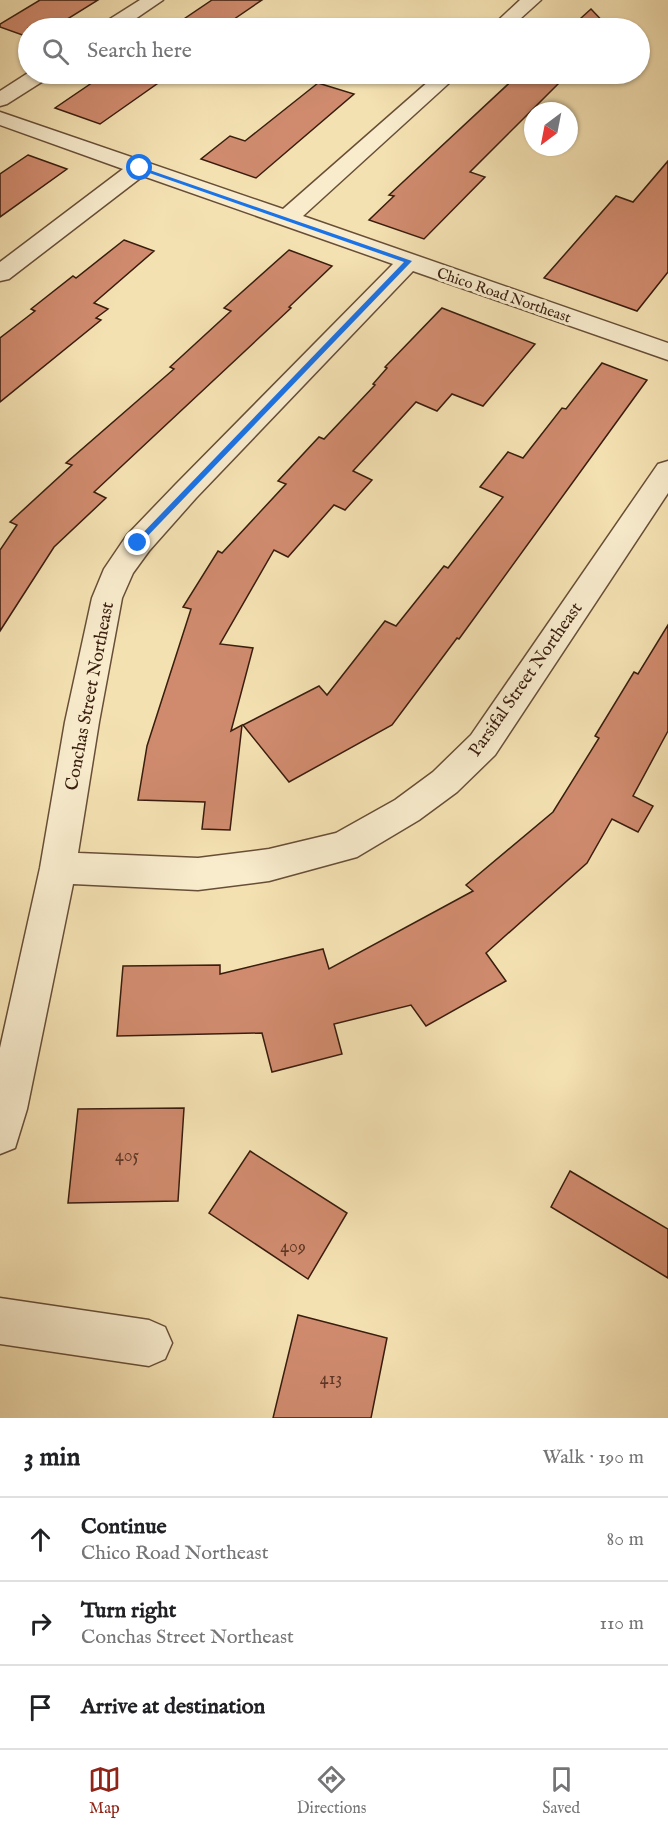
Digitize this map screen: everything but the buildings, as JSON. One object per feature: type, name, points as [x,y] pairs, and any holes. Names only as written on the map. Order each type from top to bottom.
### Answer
[{"type":"street","points":[[125,18],[153,0]]},
{"type":"street","points":[[511,18],[531,0]]},
{"type":"street","points":[[0,100],[25,84]]},
{"type":"street","points":[[287,218],[438,84]]},
{"type":"street","name":"Chico Road Northeast","points":[[0,118],[668,352]]},
{"type":"street","points":[[0,273],[140,168]]},
{"type":"street","name":"Conchas Street Northeast","points":[[0,1133],[58,868],[82,722],[107,598],[119,569],[138,543],[186,491],[409,261]]},
{"type":"street","name":"Parsifal Street Northeast","points":[[58,868],[198,874],[269,865],[344,846],[406,810],[445,782],[483,745],[668,471]]},
{"type":"street","points":[[0,1321],[149,1343]]},
{"type":"route","points":[[138,543],[409,261],[140,168]]}]
